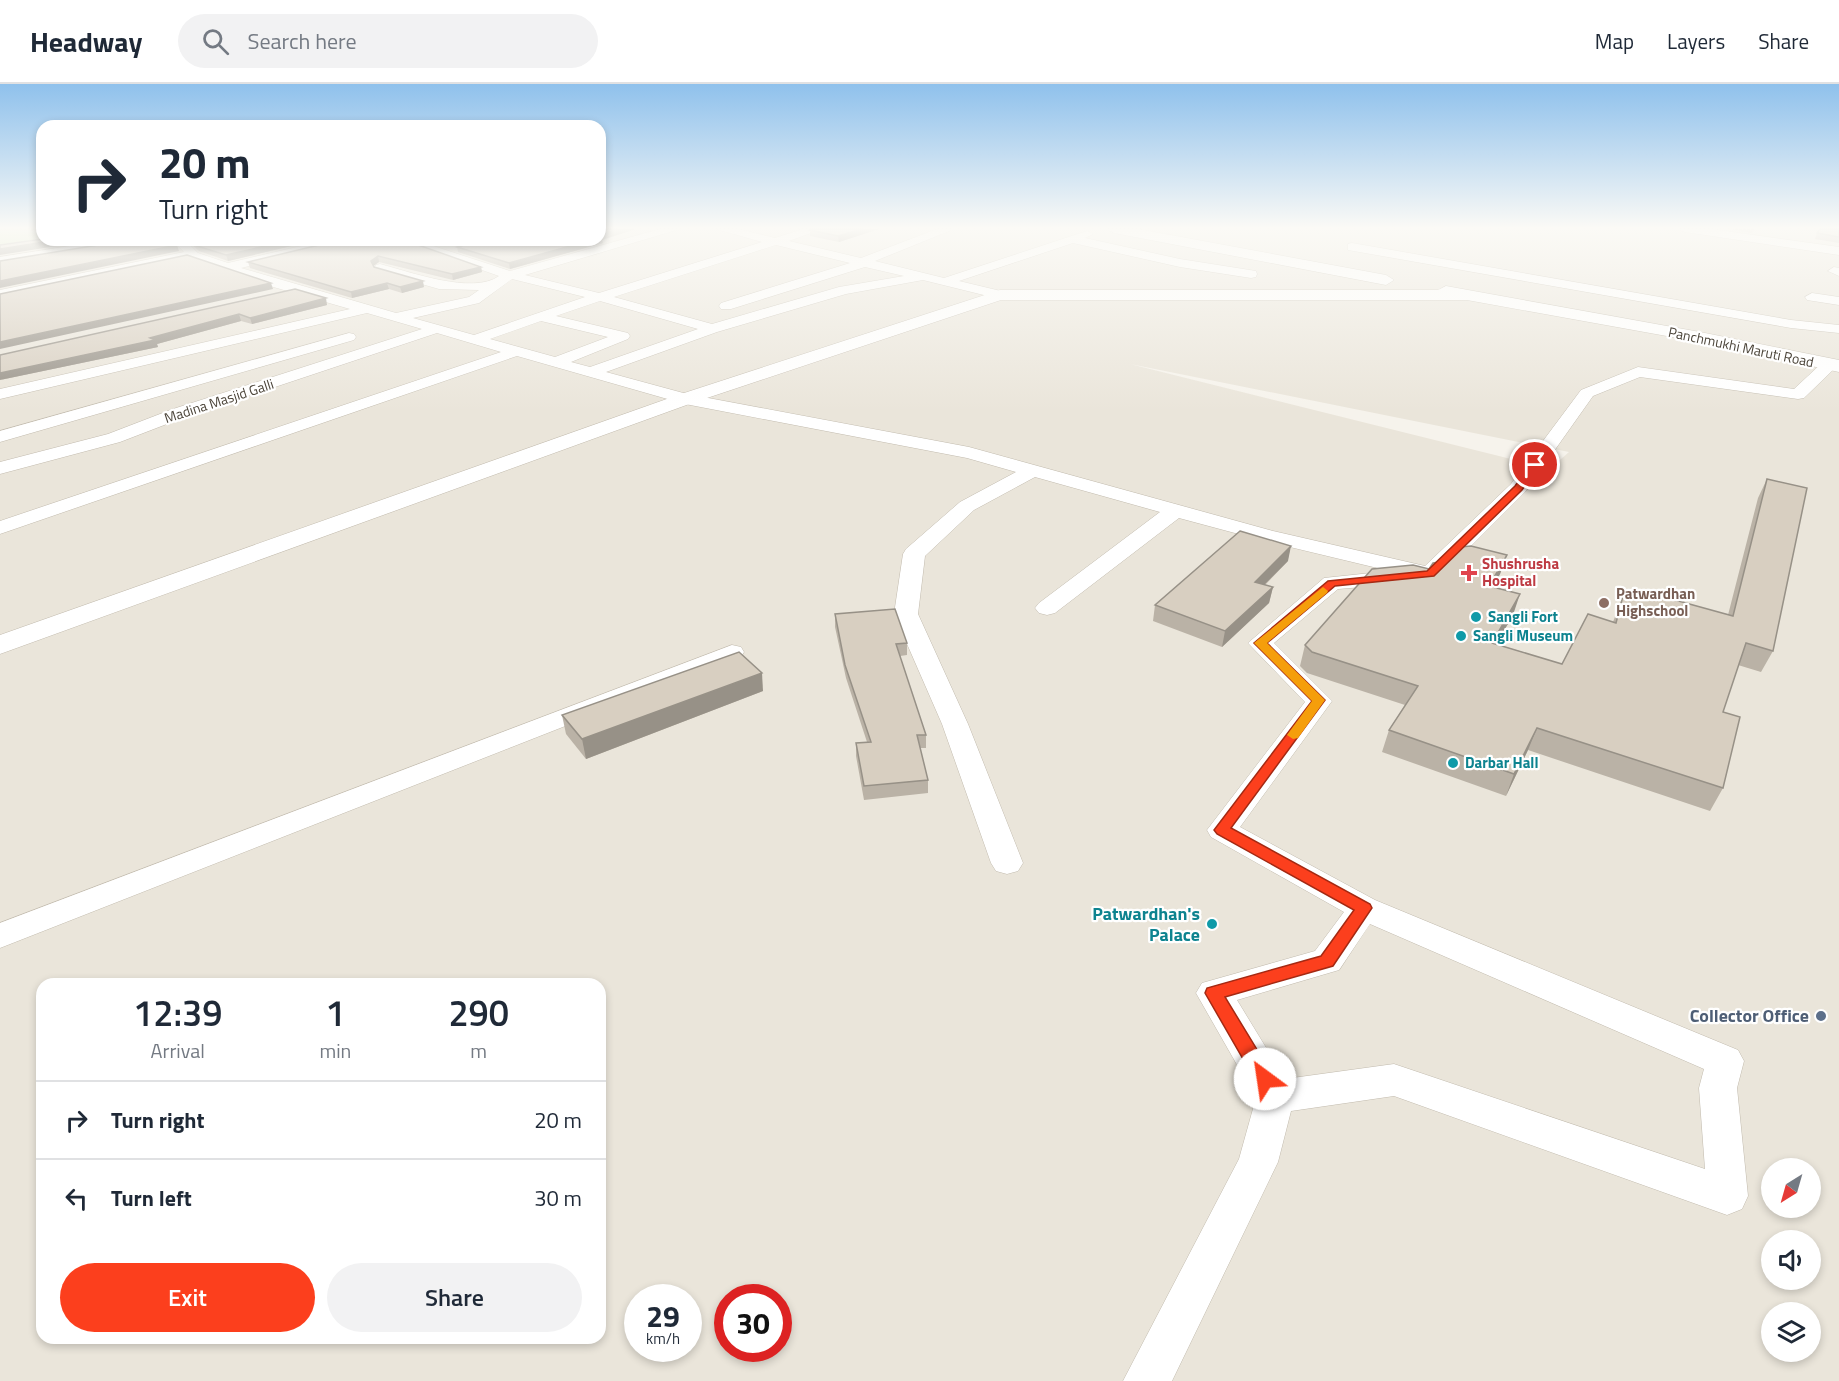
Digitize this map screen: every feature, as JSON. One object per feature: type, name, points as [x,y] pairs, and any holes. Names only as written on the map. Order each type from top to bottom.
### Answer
[{"type":"street","points":[[0,294],[21,290]]},
{"type":"street","points":[[263,297],[296,290]]},
{"type":"street","points":[[300,290],[685,399],[969,453],[1268,536],[1430,574]]},
{"type":"street","points":[[396,318],[474,300],[488,290]]},
{"type":"street","points":[[568,290],[712,329]]},
{"type":"street","points":[[473,340],[623,290]]},
{"type":"street","points":[[682,320],[778,290]]},
{"type":"street","points":[[588,373],[712,329],[847,290]]},
{"type":"street","points":[[974,290],[1000,295],[1466,295]]},
{"type":"street","points":[[1437,290],[1466,295]]},
{"type":"street","points":[[1594,290],[1791,324],[1839,329]]},
{"type":"street","points":[[0,645],[685,399],[1000,295]]},
{"type":"street","name":"Panchmukhi Maruti Road","points":[[1466,295],[1700,337],[1834,365]]},
{"type":"street","points":[[1839,301],[1812,304],[1839,316]]},
{"type":"street","points":[[0,394],[367,309]]},
{"type":"street","points":[[541,317],[623,336],[555,363]]},
{"type":"street","name":"Madina Masjid Galli","points":[[0,468],[114,438],[179,413],[436,329]]},
{"type":"street","points":[[0,437],[349,338]]},
{"type":"street","points":[[140,378],[227,354],[254,352]]},
{"type":"street","points":[[0,528],[515,352]]},
{"type":"street","points":[[1275,1097],[1394,1080],[1727,1196],[1718,1088],[1725,1061],[1364,908],[1222,830],[1319,700],[1260,643],[1332,583],[1430,574],[1518,488],[1587,393],[1638,372],[1798,394],[1834,365]]},
{"type":"street","points":[[1007,863],[956,724],[906,614],[914,554],[967,506],[1032,471]]},
{"type":"street","points":[[1047,608],[1176,511]]},
{"type":"street","points":[[0,936],[732,652]]},
{"type":"street","points":[[1147,1381],[1258,1162],[1275,1097],[1214,993],[1327,961],[1364,908]]},
{"type":"shaded area","points":[[0,290],[1839,290],[1839,1381],[0,1381]],"holes":[[[1130,364],[1569,452],[1438,567],[1535,465]]]},
{"type":"building","points":[[21,290],[241,290],[0,342],[0,294]]},
{"type":"building","points":[[293,290],[326,298],[250,318],[239,314],[150,338],[155,340],[0,373],[0,355]]},
{"type":"building","points":[[343,290],[361,290],[351,292]]},
{"type":"building","points":[[1767,479],[1807,488],[1773,651],[1746,643],[1723,712],[1740,717],[1723,788],[1537,728],[1514,774],[1389,730],[1418,686],[1312,652],[1305,645],[1372,569],[1413,565],[1429,569],[1433,563],[1446,561],[1460,547],[1471,546],[1507,555],[1489,586],[1520,594],[1492,643],[1562,664],[1588,614],[1616,623],[1623,596],[1664,597],[1733,616]]},
{"type":"building","points":[[1240,531],[1291,546],[1255,582],[1273,587],[1225,631],[1155,605]]},
{"type":"building","points":[[895,609],[907,643],[896,644],[926,735],[917,735],[928,780],[864,786],[856,743],[871,742],[845,665],[835,614]]},
{"type":"building","points":[[739,652],[762,673],[582,739],[562,715]]},
{"type":"slow traffic","points":[[1293,735],[1319,700],[1260,643],[1323,591]]},
{"type":"place","name":"Shushrusha Hospital","points":[[1469,573]]},
{"type":"place","name":"Patwardhan Highschool","points":[[1604,603]]},
{"type":"place","name":"Sangli Fort","points":[[1476,617]]},
{"type":"place","name":"Sangli Museum","points":[[1461,636]]},
{"type":"place","name":"Darbar Hall","points":[[1453,763]]},
{"type":"place","name":"Patwardhan's Palace","points":[[1212,924]]},
{"type":"place","name":"Collector Office","points":[[1821,1016]]},
{"type":"route","points":[[1265,1079],[1214,993],[1327,961],[1364,908],[1222,830],[1319,700],[1260,643],[1332,583],[1430,574],[1518,488],[1535,465]]}]
